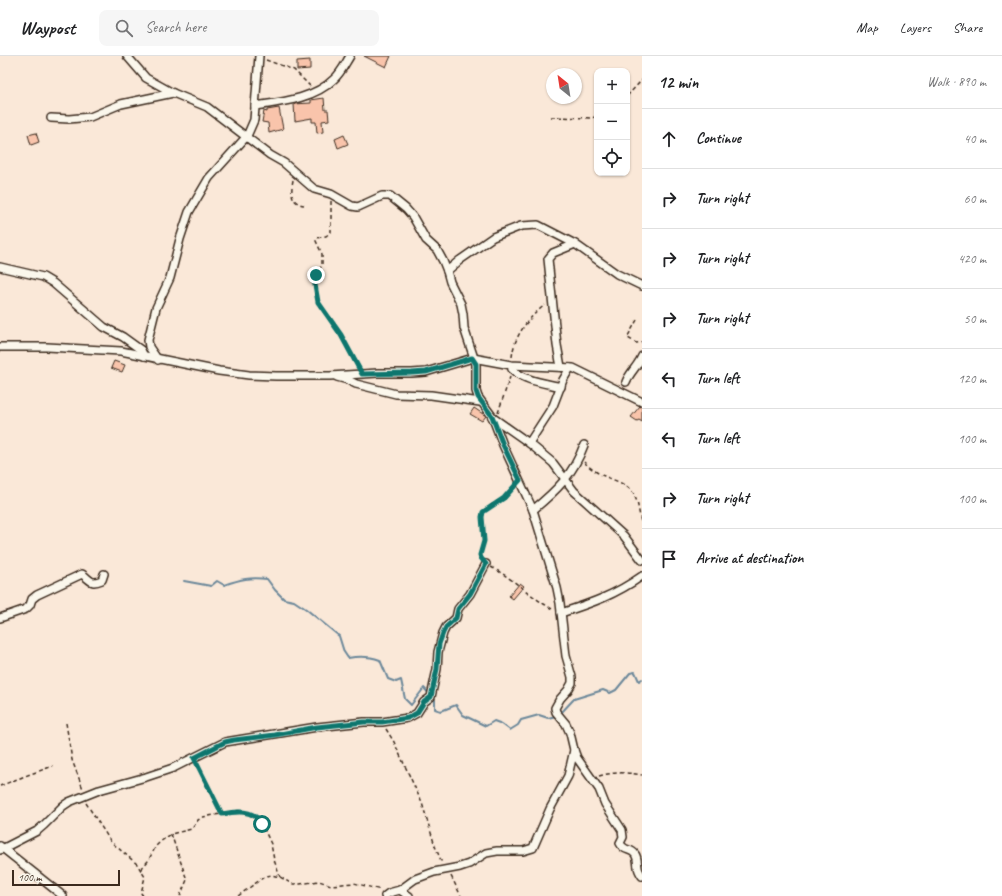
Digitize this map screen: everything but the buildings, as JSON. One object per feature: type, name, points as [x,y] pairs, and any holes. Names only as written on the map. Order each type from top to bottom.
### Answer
[{"type":"street","points":[[127,56],[146,78],[173,93],[207,107],[294,172],[314,189],[331,194],[352,206],[358,207],[382,196],[390,196],[398,202],[413,217],[426,240],[437,250],[461,304],[464,328],[472,358],[476,364],[476,391],[480,402],[494,417],[553,463],[566,478],[574,491],[624,536],[642,560]]},
{"type":"street","points":[[255,106],[306,96],[321,89],[334,79],[350,56]]},
{"type":"street","points":[[158,360],[149,348],[148,340],[156,308],[170,278],[189,212],[209,178],[247,136],[254,120],[259,57]]},
{"type":"street","points":[[50,118],[69,119],[90,117],[121,104],[173,93]]},
{"type":"street","points":[[447,271],[493,237],[521,226],[538,225],[575,244],[617,274],[642,286]]},
{"type":"street","points":[[561,367],[557,345],[548,260],[553,253],[575,244]]},
{"type":"street","points":[[0,267],[43,277],[53,283],[104,327],[123,337],[141,350],[144,356]]},
{"type":"street","points":[[0,347],[79,348],[121,351],[158,360],[249,375],[276,376],[330,376],[426,372],[472,358],[512,367],[573,368],[642,402]]},
{"type":"street","points":[[626,382],[629,375],[638,365],[642,356]]},
{"type":"street","points":[[512,367],[517,373],[524,377],[561,387]]},
{"type":"street","points":[[529,443],[552,406],[570,368]]},
{"type":"street","points":[[330,376],[396,394],[431,395],[480,402]]},
{"type":"street","points":[[494,417],[503,445],[533,510],[557,588],[566,656],[572,677],[572,683],[555,708],[556,712],[566,724],[580,764],[599,789],[605,804],[622,830],[623,837],[620,843],[621,846],[636,855],[638,870],[642,876]]},
{"type":"street","points":[[533,510],[560,487],[579,457],[584,445]]},
{"type":"street","points":[[63,896],[1,848],[37,831],[44,826],[63,806],[83,796],[160,773],[225,742],[332,725],[382,722],[408,718],[417,713],[424,702],[431,697],[437,669],[439,644],[443,633],[446,627],[456,618],[458,609],[470,594],[486,564]]},
{"type":"street","points":[[0,618],[26,609],[34,597],[65,581],[82,574],[90,582],[97,582],[102,580],[104,574]]},
{"type":"street","points":[[561,613],[581,607],[615,593],[642,576]]},
{"type":"street","points":[[387,895],[400,890],[415,879],[434,872],[469,864],[486,853],[497,851],[523,851],[532,848],[550,809],[568,776],[574,750]]},
{"type":"street","points":[[400,890],[409,896]]},
{"type":"path","points":[[259,57],[294,70],[310,86],[321,89]]},
{"type":"path","points":[[630,93],[642,80]]},
{"type":"path","points":[[551,117],[594,117]]},
{"type":"path","points":[[294,172],[292,194],[294,201],[297,204],[304,205]]},
{"type":"path","points":[[331,194],[331,232],[326,236],[318,238],[316,241],[322,254],[322,265],[314,279],[314,286],[318,302],[341,335],[362,374]]},
{"type":"path","points":[[494,417],[512,367],[512,348],[515,341],[536,313],[553,301]]},
{"type":"path","points":[[637,320],[628,338],[636,343],[642,342]]},
{"type":"path","points":[[579,457],[590,468],[617,481],[632,492],[635,496],[642,524]]},
{"type":"path","points":[[520,480],[504,498],[483,512],[484,541],[480,555],[486,564],[512,580],[545,605],[561,613]]},
{"type":"path","points":[[382,722],[394,742],[422,802],[435,846],[461,896]]},
{"type":"path","points":[[66,723],[69,748],[83,796],[111,842],[141,869],[145,877],[141,893],[142,896]]},
{"type":"path","points":[[194,758],[222,814]]},
{"type":"path","points":[[0,786],[53,766]]},
{"type":"path","points":[[591,778],[614,773],[642,775]]},
{"type":"path","points":[[141,869],[148,861],[156,846],[171,834],[188,831],[203,817],[238,811],[245,812],[259,818],[272,844],[274,860],[280,877]]},
{"type":"path","points":[[171,834],[187,880],[180,896]]},
{"type":"path","points":[[238,896],[264,876],[271,875],[280,877],[292,884],[319,880],[331,885],[354,883],[378,889],[387,895]]},
{"type":"waterway","points":[[184,581],[211,586],[217,581],[224,585],[246,579],[267,579],[284,599],[294,601],[306,609],[339,636],[344,652],[348,658],[364,657],[380,660],[388,679],[396,682],[401,680],[405,699],[411,705],[424,688],[430,695]]},
{"type":"waterway","points":[[560,714],[574,699],[603,690],[610,693],[616,690],[630,673],[635,672],[639,681],[642,679]]},
{"type":"waterway","points":[[433,698],[435,700],[435,709],[441,711],[456,705],[463,715],[486,726],[494,721],[502,724],[510,730],[518,725],[521,720],[539,715],[548,718],[556,716]]},
{"type":"route","points":[[262,824],[259,818],[245,812],[238,811],[222,814],[194,758],[225,742],[234,740],[275,735],[317,727],[364,722],[382,722],[408,718],[417,713],[424,702],[431,697],[437,669],[440,639],[446,627],[456,618],[458,609],[470,594],[486,564],[480,555],[484,541],[483,512],[504,498],[520,480],[503,445],[492,416],[480,402],[478,397],[476,391],[476,364],[472,358],[426,372],[362,374],[341,335],[318,302],[314,286],[314,279],[316,275]]}]
